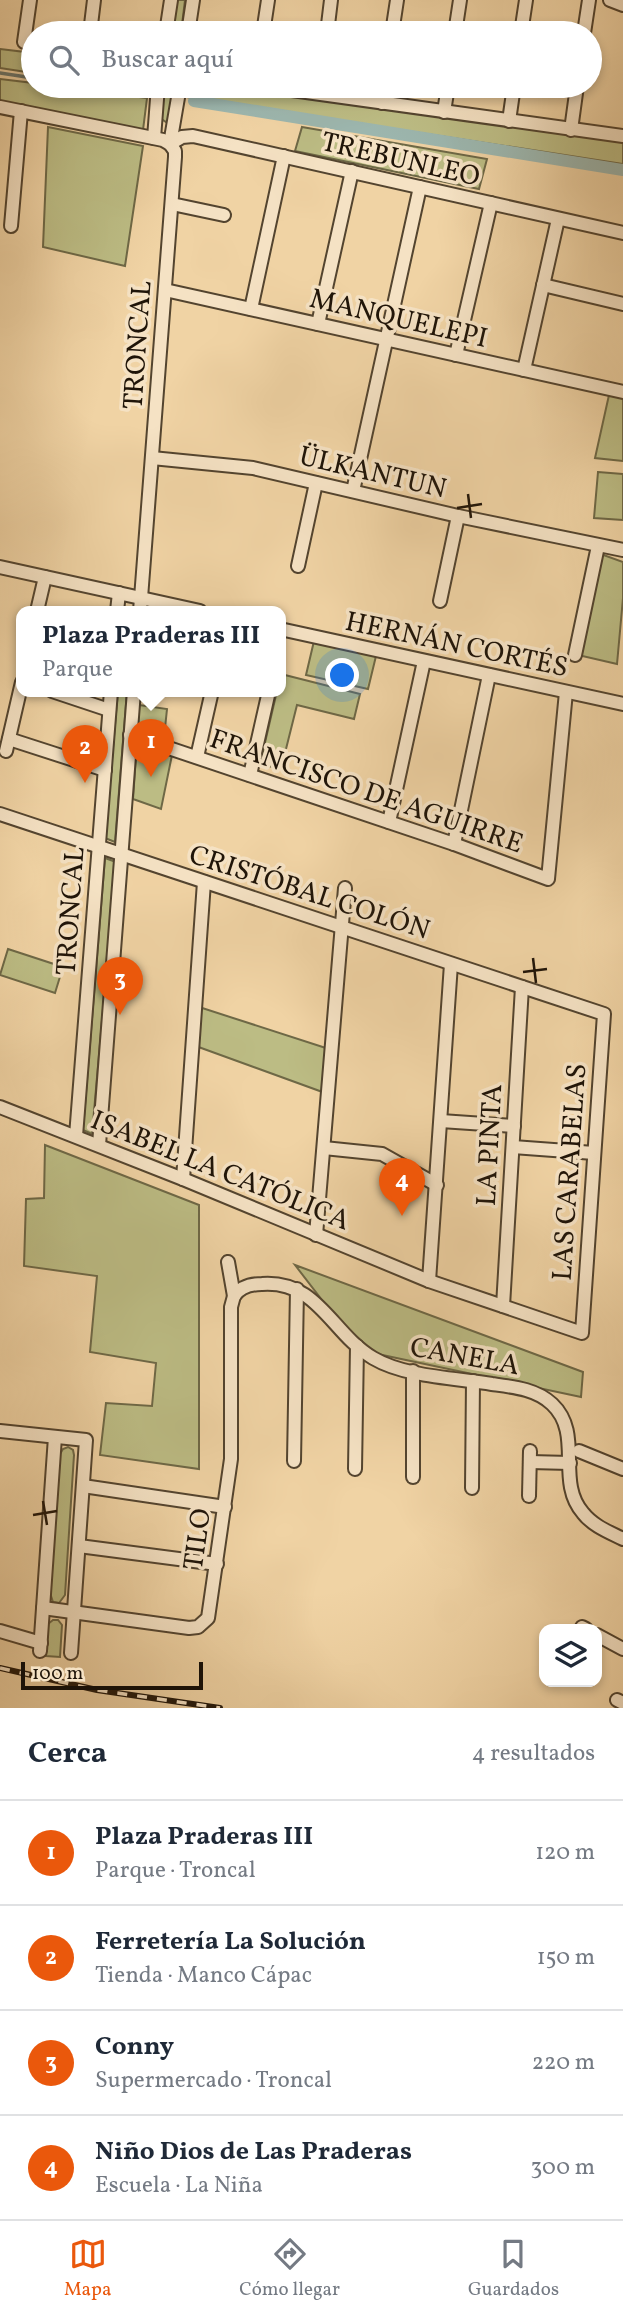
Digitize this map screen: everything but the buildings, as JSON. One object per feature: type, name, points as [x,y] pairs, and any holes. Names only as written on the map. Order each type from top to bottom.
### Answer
[{"type":"street","points":[[27,21],[30,0]]},
{"type":"street","points":[[91,21],[94,0]]},
{"type":"street","points":[[167,21],[170,0]]},
{"type":"street","points":[[190,21],[193,0]]},
{"type":"street","points":[[265,21],[268,0]]},
{"type":"street","points":[[328,21],[331,0]]},
{"type":"street","points":[[394,21],[397,0]]},
{"type":"street","points":[[457,21],[460,0]]},
{"type":"street","points":[[523,21],[526,0]]},
{"type":"street","points":[[586,21],[589,0]]},
{"type":"street","points":[[610,0],[623,5]]},
{"type":"street","points":[[153,138],[157,98]]},
{"type":"street","name":"TRONCAL","points":[[141,604],[172,204],[175,154],[170,144],[178,98]]},
{"type":"street","points":[[358,98],[623,136]]},
{"type":"street","points":[[382,103],[383,98]]},
{"type":"street","points":[[444,111],[446,98]]},
{"type":"street","points":[[509,121],[512,98]]},
{"type":"street","points":[[571,130],[575,98]]},
{"type":"street","points":[[0,107],[153,138],[170,144]]},
{"type":"street","points":[[11,226],[21,111]]},
{"type":"street","name":"TREBUNLEO","points":[[170,144],[182,137],[193,136],[623,233]]},
{"type":"street","points":[[251,309],[284,156]]},
{"type":"street","points":[[318,324],[352,171]]},
{"type":"street","points":[[353,491],[420,187]]},
{"type":"street","points":[[457,355],[491,203]]},
{"type":"street","points":[[172,204],[224,215]]},
{"type":"street","points":[[524,370],[558,219]]},
{"type":"street","points":[[543,285],[623,304]]},
{"type":"street","name":"MANQUELEPI","points":[[165,290],[623,392]]},
{"type":"street","name":"ÜLKANTUN","points":[[152,458],[234,465],[623,550]]},
{"type":"street","points":[[298,566],[316,483]]},
{"type":"street","points":[[440,601],[458,516]]},
{"type":"street","points":[[575,655],[598,546]]},
{"type":"street","points":[[0,567],[118,593],[141,604]]},
{"type":"street","points":[[38,606],[45,577]]},
{"type":"street","points":[[117,606],[118,593]]},
{"type":"street","name":"HERNÁN CORTÉS","points":[[286,634],[623,704]]},
{"type":"street","points":[[389,822],[424,661]]},
{"type":"street","points":[[454,844],[489,675]]},
{"type":"street","name":"FRANCISCO DE AGUIRRE","points":[[130,735],[454,844],[548,879],[566,692]]},
{"type":"street","points":[[18,697],[7,745],[104,770]]},
{"type":"street","points":[[70,697],[109,710]]},
{"type":"street","name":"TRONCAL","points":[[76,1136],[110,697]]},
{"type":"street","name":"TRONCAL","points":[[99,1145],[133,697]]},
{"type":"street","points":[[197,757],[211,697]]},
{"type":"street","points":[[250,775],[268,697]]},
{"type":"street","name":"CRISTÓBAL COLÓN","points":[[0,814],[604,1014]]},
{"type":"street","points":[[183,1179],[204,881]]},
{"type":"street","points":[[316,1235],[345,888]]},
{"type":"street","points":[[429,1281],[450,964]]},
{"type":"street","name":"LA PINTA","points":[[503,1306],[522,987]]},
{"type":"street","name":"LAS CARABELAS","points":[[582,1333],[604,1014]]},
{"type":"street","name":"ISABEL LA CATÓLICA","points":[[0,1107],[429,1281],[582,1333]]},
{"type":"street","points":[[441,1121],[514,1126]]},
{"type":"street","points":[[513,1147],[594,1153]]},
{"type":"street","points":[[324,1148],[382,1154],[437,1185]]},
{"type":"street","name":"TILO","points":[[43,1608],[189,1628],[206,1622],[231,1460],[231,1307],[234,1296],[228,1262]]},
{"type":"street","name":"CANELA","points":[[234,1296],[242,1288],[256,1284],[275,1284],[296,1289],[317,1303],[357,1346],[382,1363],[413,1371],[527,1390],[549,1401],[565,1423],[570,1440],[570,1488],[577,1505],[589,1520],[623,1539]]},
{"type":"street","points":[[294,1461],[296,1289]]},
{"type":"street","points":[[355,1469],[357,1346]]},
{"type":"street","points":[[413,1371],[414,1477]]},
{"type":"street","points":[[472,1488],[473,1381]]},
{"type":"street","points":[[0,1431],[86,1440],[71,1653]]},
{"type":"street","points":[[0,1631],[40,1647],[55,1437]]},
{"type":"street","points":[[579,1451],[623,1469]]},
{"type":"street","points":[[529,1496],[530,1457],[570,1463]]},
{"type":"street","points":[[83,1486],[225,1507]]},
{"type":"street","points":[[79,1546],[217,1564]]},
{"type":"street","points":[[602,1638],[623,1649]]},
{"type":"green space","points":[[174,0],[185,0],[182,21],[171,21]]},
{"type":"green space","points":[[0,49],[21,52],[21,71],[0,68]]},
{"type":"green space","points":[[0,79],[21,82],[21,98],[147,98],[143,130],[0,101]]},
{"type":"green space","points":[[162,98],[173,98],[168,121],[160,118]]},
{"type":"green space","points":[[193,98],[320,98],[623,141],[623,164]]},
{"type":"green space","points":[[48,127],[143,146],[125,266],[43,247]]},
{"type":"green space","points":[[302,127],[487,159],[479,189],[295,151]]},
{"type":"green space","points":[[609,395],[623,398],[623,461],[595,458]]},
{"type":"green space","points":[[598,472],[623,474],[623,520],[594,518]]},
{"type":"green space","points":[[598,553],[623,562],[623,598],[617,664],[578,655]]},
{"type":"green space","points":[[314,641],[376,656],[368,689],[306,675]]},
{"type":"green space","points":[[286,675],[360,694],[354,719],[297,705],[281,769],[260,764],[276,697],[286,697]]},
{"type":"green space","points":[[117,697],[127,697],[115,842],[105,838]]},
{"type":"green space","points":[[139,705],[167,709],[165,728],[137,724]]},
{"type":"green space","points":[[137,741],[172,755],[161,809],[133,799]]},
{"type":"green space","points":[[105,858],[116,862],[92,1134],[83,1130]]},
{"type":"green space","points":[[8,949],[63,967],[55,993],[0,975]]},
{"type":"green space","points":[[196,1006],[332,1050],[328,1094],[193,1045]]},
{"type":"green space","points":[[45,1145],[199,1205],[199,1469],[100,1455],[106,1403],[152,1406],[156,1363],[90,1352],[97,1276],[24,1266],[26,1199],[44,1198]]},
{"type":"green space","points":[[295,1265],[583,1372],[581,1397],[373,1353],[342,1326]]},
{"type":"green space","points":[[68,1447],[73,1450],[74,1455],[65,1595],[59,1603],[53,1602],[50,1593],[60,1454]]},
{"type":"green space","points":[[58,1620],[62,1625],[60,1657],[46,1656],[48,1624]]},
{"type":"waterway","points":[[0,73],[21,76]]},
{"type":"waterway","points":[[194,101],[623,170]]},
{"type":"railway","points":[[0,1668],[97,1690],[220,1708]]},
{"type":"place","name":"Plaza Praderas III","points":[[151,777]]},
{"type":"place","name":"Ferretería La Solución","points":[[85,783]]},
{"type":"place","name":"Conny","points":[[120,1015]]},
{"type":"place","name":"Niño Dios de Las Praderas","points":[[402,1216]]}]
